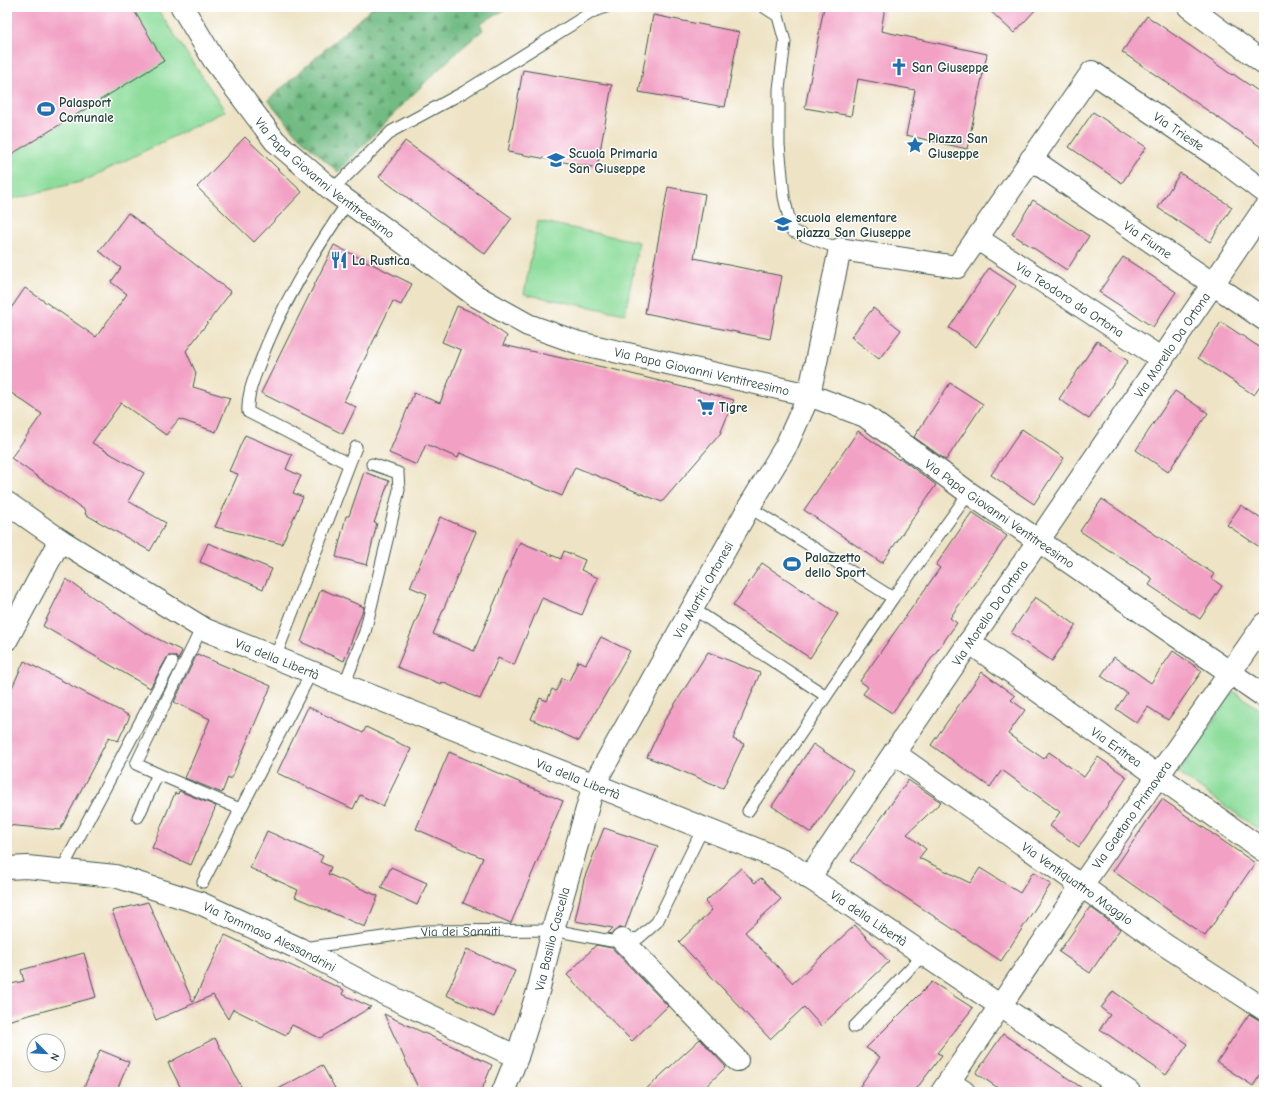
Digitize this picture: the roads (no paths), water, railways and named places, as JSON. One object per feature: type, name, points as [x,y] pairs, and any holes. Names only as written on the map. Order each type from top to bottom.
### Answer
[{"type":"street","name":"Via Papa Giovanni Ventitreesimo","points":[[182,7],[214,60],[275,141],[340,196],[476,296],[528,324],[578,343],[809,395],[865,416],[969,493],[1264,696]]},
{"type":"street","points":[[1189,7],[1264,63]]},
{"type":"street","name":"Via Trieste","points":[[1031,160],[1092,72],[1222,160],[1264,192]]},
{"type":"street","points":[[809,395],[840,249],[957,267],[978,239],[1031,160]]},
{"type":"street","name":"Via Fiume","points":[[1031,160],[1214,283],[1264,319]]},
{"type":"street","name":"Via Morello Da Ortona","points":[[810,878],[1264,209]]},
{"type":"street","name":"Via Teodoro da Ortona","points":[[978,239],[1162,360]]},
{"type":"street","name":"Via Martiri Ortonesi","points":[[594,784],[749,507],[786,446],[809,395]]},
{"type":"street","name":"Via della Libertà","points":[[7,503],[60,540],[202,627],[311,673],[783,860],[1129,1092]]},
{"type":"street","points":[[7,639],[60,540]]},
{"type":"street","name":"Via Gaetano Primavera","points":[[952,1089],[1001,1006],[1082,885],[1264,624]]},
{"type":"street","name":"Via Eritrea","points":[[969,642],[1264,851]]},
{"type":"street","name":"Via Ventiquattro Maggio","points":[[894,753],[1165,945],[1264,1009]]},
{"type":"street","name":"Via Basilio Cascella","points":[[503,1092],[518,1057],[539,988],[553,930],[594,784]]},
{"type":"street","name":"Via Tommaso Alessandrini","points":[[7,868],[116,876],[193,901],[300,949],[383,993],[518,1057]]},
{"type":"street","points":[[622,940],[737,1060]]},
{"type":"lane","points":[[349,464],[248,412],[247,398],[264,350],[285,306],[314,252],[340,196],[392,131],[464,92],[592,12],[606,7]]},
{"type":"lane","points":[[764,7],[778,16],[785,42],[779,89],[779,145],[784,197],[792,231],[840,249]]},
{"type":"lane","points":[[276,658],[356,447]]},
{"type":"lane","points":[[344,685],[365,632],[399,490],[398,473],[372,464]]},
{"type":"lane","points":[[748,811],[894,598],[969,493]]},
{"type":"lane","points":[[749,507],[894,598]]},
{"type":"lane","points":[[692,608],[826,696]]},
{"type":"lane","points":[[202,627],[136,764],[240,809]]},
{"type":"lane","points":[[61,871],[172,662]]},
{"type":"lane","points":[[203,882],[311,673]]},
{"type":"lane","points":[[138,817],[158,774]]},
{"type":"lane","name":"Via dei Sanniti","points":[[300,949],[427,931],[553,930],[610,941],[639,938],[657,922],[703,828]]},
{"type":"lane","points":[[854,1027],[924,954]]},
{"type":"place","name":"San Giuseppe","points":[[899,67]]},
{"type":"place","name":"Palasport Comunale","points":[[46,109]]},
{"type":"place","name":"Piazza San Giuseppe","points":[[915,145]]},
{"type":"place","name":"Scuola Primaria San Giuseppe","points":[[556,160]]},
{"type":"place","name":"scuola elementare piazza San Giuseppe","points":[[783,224]]},
{"type":"place","name":"La Rustica","points":[[339,260]]},
{"type":"place","name":"Tigre","points":[[706,407]]},
{"type":"place","name":"Palazzetto dello Sport","points":[[792,564]]}]
